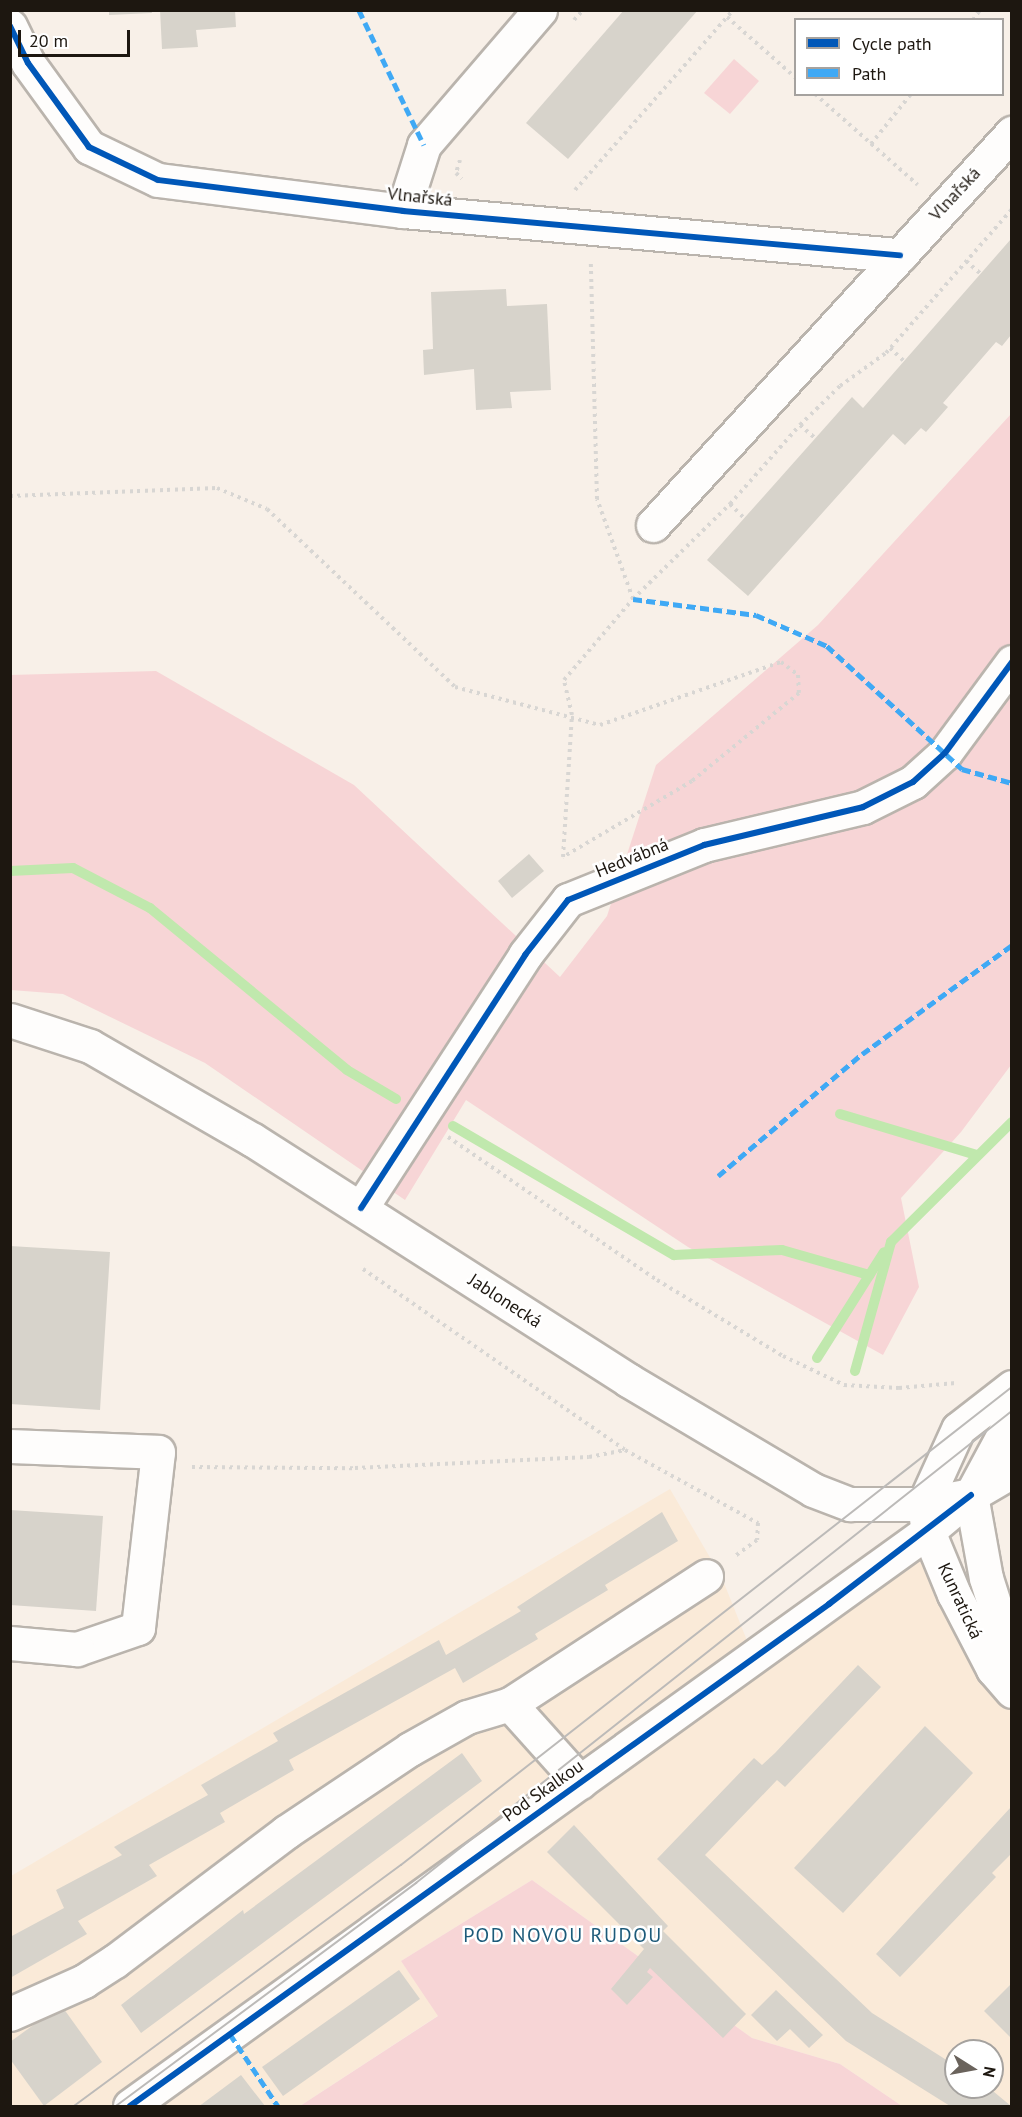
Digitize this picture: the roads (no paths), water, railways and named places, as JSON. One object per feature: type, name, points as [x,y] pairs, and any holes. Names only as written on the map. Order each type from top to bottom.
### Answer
[{"type":"street","name":"Vlnařská","points":[[402,212],[424,145],[540,10]]},
{"type":"street","name":"Vlnařská","points":[[10,26],[28,63],[89,147],[158,180],[402,212],[900,255]]},
{"type":"street","name":"Vlnařská","points":[[653,525],[1011,133]]},
{"type":"street","name":"Hedvábná","points":[[361,1208],[417,1116],[525,955],[568,900],[704,845],[863,807],[913,782],[945,753],[1011,662]]},
{"type":"street","name":"Jablonecká","points":[[10,1020],[90,1046],[361,1208],[775,1471],[850,1504],[926,1518],[1011,1472]]},
{"type":"street","points":[[926,1518],[958,1429],[1011,1387]]},
{"type":"street","points":[[971,1495],[1011,1419]]},
{"type":"street","points":[[10,1446],[158,1452],[138,1628],[77,1649],[10,1643]]},
{"type":"street","name":"Kunratická","points":[[971,1495],[986,1578],[1011,1660]]},
{"type":"street","name":"Kunratická","points":[[926,1518],[993,1669],[1011,1691]]},
{"type":"street","name":"Pod Skalkou","points":[[130,2106],[580,1782],[926,1518]]},
{"type":"street","points":[[10,2014],[84,1981],[115,1961],[286,1832],[410,1749],[467,1717],[510,1704],[706,1576]]},
{"type":"street","points":[[510,1704],[580,1782]]},
{"type":"waterway","points":[[10,871],[73,868],[150,908],[347,1070],[396,1099]]},
{"type":"waterway","points":[[840,1114],[977,1155]]},
{"type":"waterway","points":[[855,1371],[891,1242],[1012,1122]]},
{"type":"waterway","points":[[453,1126],[674,1255],[782,1250],[869,1275]]},
{"type":"waterway","points":[[817,1358],[884,1252]]},
{"type":"tram line","points":[[74,2106],[401,1865],[1012,1387]]},
{"type":"tram line","points":[[116,2106],[416,1883],[1012,1411]]},
{"type":"district","name":"POD NOVOU RUDOU","points":[[563,1935]]}]
